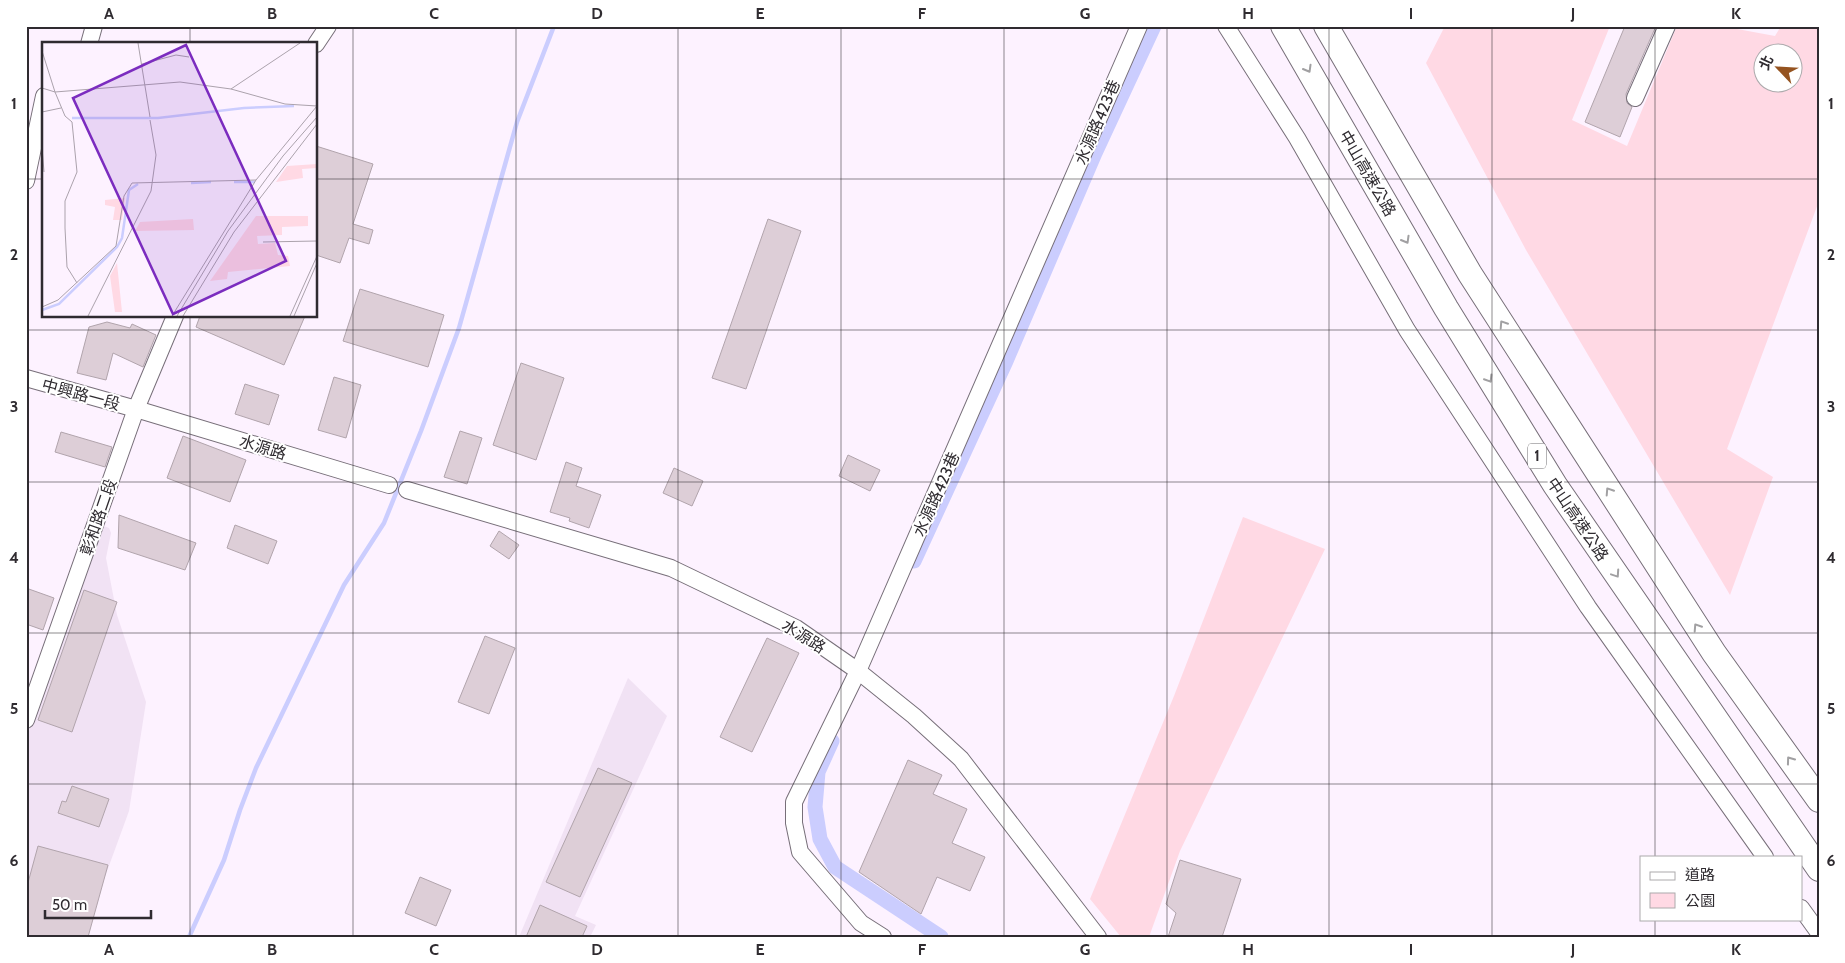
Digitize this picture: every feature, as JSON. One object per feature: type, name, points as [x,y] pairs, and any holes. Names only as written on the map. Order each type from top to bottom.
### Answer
[{"type":"highway","name":"中山高速公路","points":[[1283,26],[1446,308],[1555,484],[1819,869]]},
{"type":"highway","points":[[1326,26],[1470,274],[1714,653],[1819,800]]},
{"type":"street","points":[[90,42],[94,26]]},
{"type":"street","points":[[317,42],[328,26]]},
{"type":"street","name":"水源路423巷","points":[[883,937],[861,923],[800,852],[794,823],[794,802],[858,671],[1139,26]]},
{"type":"street","points":[[1226,26],[1296,138],[1407,330],[1588,607],[1764,856]]},
{"type":"street","points":[[1635,98],[1667,26]]},
{"type":"street","points":[[26,180],[42,105]]},
{"type":"street","name":"彰和路二段","points":[[26,720],[136,409],[174,318]]},
{"type":"street","name":"中興路一段","points":[[26,378],[136,409]]},
{"type":"street","name":"水源路","points":[[136,409],[389,485]]},
{"type":"street","name":"水源路","points":[[407,490],[672,568],[796,628],[858,671],[914,716],[961,759],[1098,937]]},
{"type":"street","points":[[1802,909],[1819,933]]},
{"type":"shaded area","points":[[104,526],[109,528],[111,533],[106,558],[117,615],[146,702],[129,811],[83,937],[26,937],[26,740],[99,529]]},
{"type":"shaded area","points":[[628,678],[667,716],[575,916],[596,925],[590,937],[519,937]]},
{"type":"green space","points":[[1445,26],[1610,26],[1572,120],[1627,146],[1677,26],[1721,26],[1775,36],[1781,26],[1819,26],[1819,201],[1727,449],[1773,477],[1730,595],[1526,250],[1426,63]]},
{"type":"green space","points":[[1243,517],[1325,549],[1180,851],[1149,937],[1121,937],[1090,899],[1174,696]]},
{"type":"building","points":[[1625,26],[1656,26],[1626,94],[1627,103],[1632,107],[1620,137],[1585,122]]},
{"type":"building","points":[[318,147],[373,164],[353,224],[373,230],[369,244],[349,238],[340,263],[318,256]]},
{"type":"building","points":[[768,219],[801,231],[746,389],[712,378]]},
{"type":"building","points":[[360,289],[444,315],[428,367],[343,341]]},
{"type":"building","points":[[199,318],[304,318],[284,365],[196,327]]},
{"type":"building","points":[[107,322],[130,328],[132,324],[156,335],[143,367],[113,353],[106,380],[77,373],[89,327]]},
{"type":"building","points":[[521,363],[564,378],[536,460],[493,445]]},
{"type":"building","points":[[334,377],[361,385],[346,438],[318,430]]},
{"type":"building","points":[[245,384],[279,395],[269,425],[235,414]]},
{"type":"building","points":[[460,431],[482,438],[467,484],[444,477]]},
{"type":"building","points":[[61,432],[112,447],[105,467],[55,452]]},
{"type":"building","points":[[183,436],[246,460],[230,502],[167,478]]},
{"type":"building","points":[[848,455],[880,470],[870,491],[839,476]]},
{"type":"building","points":[[566,462],[582,468],[576,486],[601,495],[589,528],[569,521],[570,518],[550,512]]},
{"type":"building","points":[[674,468],[703,481],[692,506],[663,493]]},
{"type":"building","points":[[119,515],[196,543],[185,570],[118,548]]},
{"type":"building","points":[[235,525],[277,541],[268,564],[227,548]]},
{"type":"building","points":[[499,531],[519,545],[509,559],[490,546]]},
{"type":"building","points":[[26,588],[54,598],[43,630],[26,624]]},
{"type":"building","points":[[84,590],[117,602],[72,732],[38,720]]},
{"type":"building","points":[[485,636],[515,648],[489,714],[458,702]]},
{"type":"building","points":[[767,638],[799,653],[752,752],[720,737]]},
{"type":"building","points":[[908,760],[942,775],[933,794],[967,809],[952,843],[985,857],[970,891],[937,877],[921,914],[859,872]]},
{"type":"building","points":[[598,768],[632,783],[580,897],[546,882]]},
{"type":"building","points":[[72,786],[109,799],[99,827],[58,813],[62,801],[66,802]]},
{"type":"building","points":[[38,846],[108,865],[88,937],[26,937],[26,890]]},
{"type":"building","points":[[1180,860],[1241,879],[1222,937],[1168,937],[1176,913],[1166,904]]},
{"type":"building","points":[[420,877],[451,890],[436,926],[405,913]]},
{"type":"building","points":[[540,905],[587,926],[582,937],[526,937]]},
{"type":"waterway","points":[[189,937],[224,860],[256,768],[344,585],[384,523],[421,431],[459,328],[517,122],[554,26]]},
{"type":"waterway","points":[[914,561],[1006,361],[1095,153],[1154,26]]},
{"type":"waterway","points":[[832,741],[818,772],[815,807],[820,839],[835,867],[941,937]]}]
